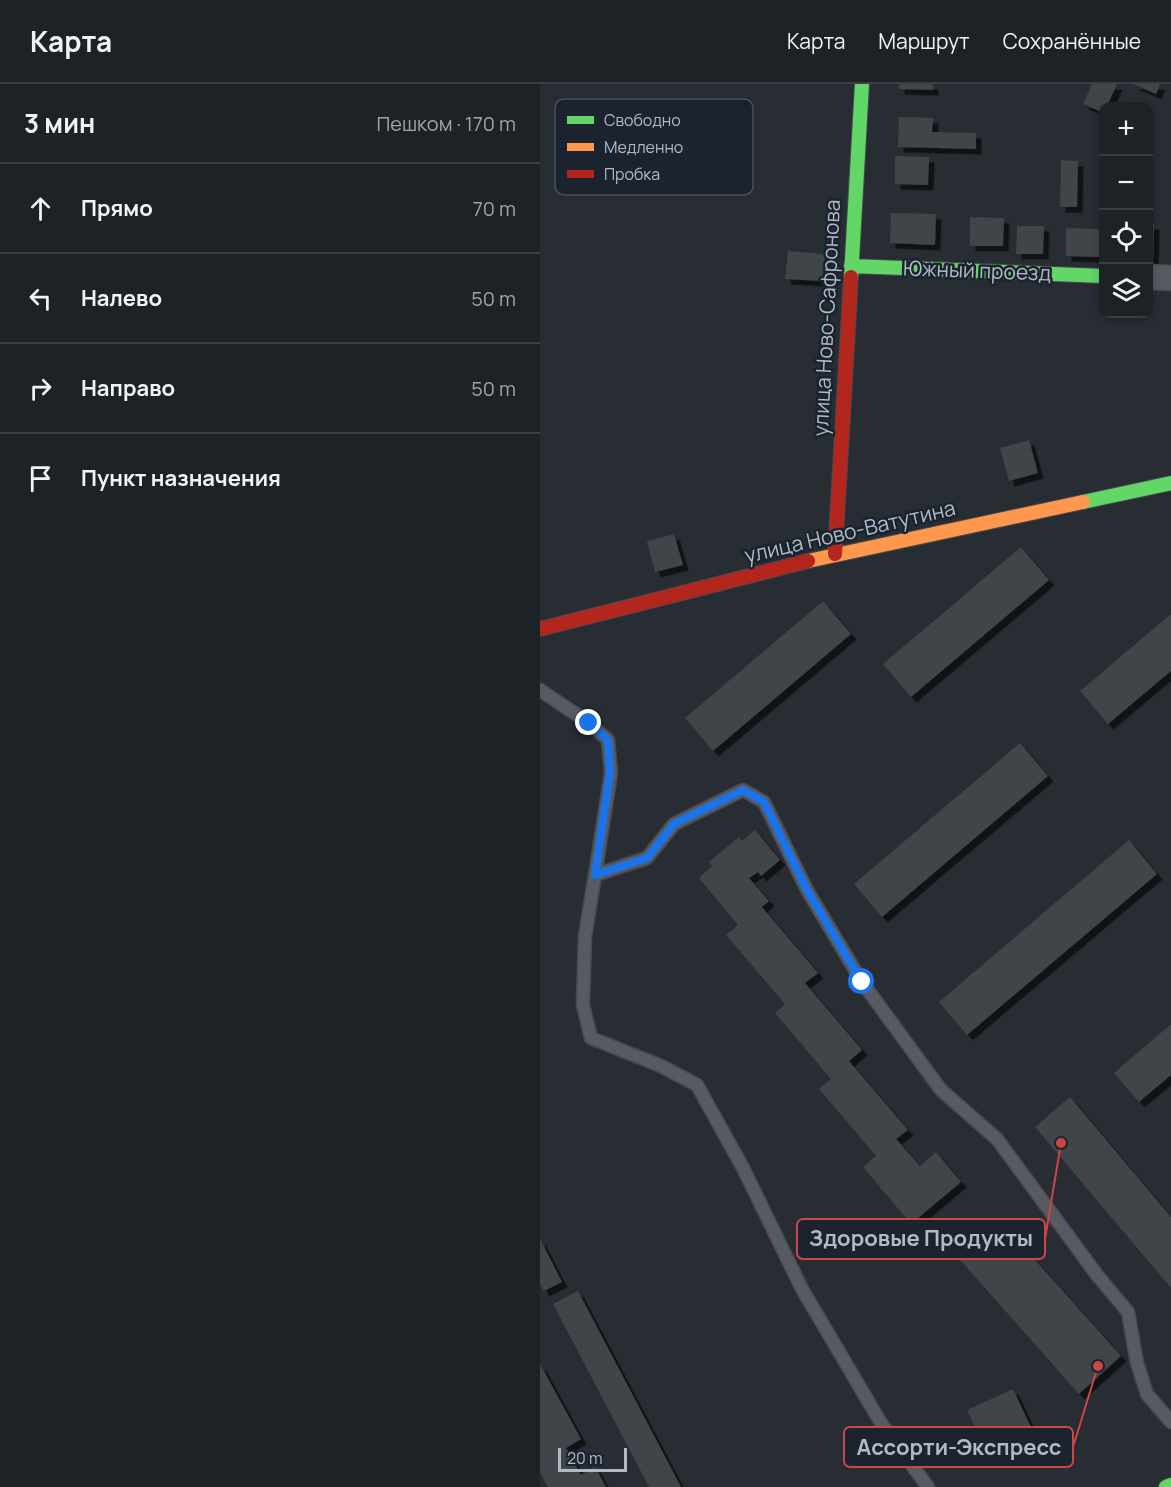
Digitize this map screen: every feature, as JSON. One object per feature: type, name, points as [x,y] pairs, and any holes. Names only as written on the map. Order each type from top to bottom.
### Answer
[{"type":"street","name":"улица Ново-Сафронова","points":[[835,554],[862,84]]},
{"type":"street","name":"Южный проезд","points":[[851,266],[1099,276]]},
{"type":"street","points":[[1153,277],[1171,278]]},
{"type":"street","name":"улица Ново-Ватутина","points":[[540,629],[835,554],[1171,483]]},
{"type":"street","points":[[1166,1487],[1171,1485]]},
{"type":"lane","points":[[540,690],[589,723],[608,740],[610,773],[585,936],[583,1005],[591,1038],[662,1065],[697,1085],[743,1168],[802,1289],[881,1423],[928,1487]]},
{"type":"lane","points":[[595,875],[647,858],[674,824],[743,790],[764,802],[807,890],[862,982],[941,1090],[997,1139],[1097,1275],[1128,1312],[1137,1363],[1147,1394],[1171,1422]]},
{"type":"building","points":[[899,84],[933,84],[933,90],[899,89]]},
{"type":"building","points":[[1092,84],[1117,84],[1109,102],[1099,102],[1099,111],[1083,104]]},
{"type":"building","points":[[1133,84],[1160,84],[1156,94]]},
{"type":"building","points":[[899,117],[933,118],[932,132],[976,133],[976,149],[898,147]]},
{"type":"building","points":[[895,156],[929,157],[928,185],[895,184]]},
{"type":"building","points":[[1061,160],[1078,161],[1077,207],[1060,207]]},
{"type":"building","points":[[891,213],[936,214],[935,245],[890,243]]},
{"type":"building","points":[[970,217],[1004,218],[1003,246],[970,246]]},
{"type":"building","points":[[1017,226],[1044,226],[1043,254],[1016,254]]},
{"type":"building","points":[[1066,228],[1099,229],[1099,257],[1066,256]]},
{"type":"building","points":[[788,251],[825,254],[823,281],[785,279]]},
{"type":"building","points":[[1029,440],[1038,473],[1009,481],[1000,448]]},
{"type":"building","points":[[674,534],[683,565],[655,572],[647,541]]},
{"type":"building","points":[[1021,547],[1049,580],[911,697],[883,664]]},
{"type":"building","points":[[823,601],[851,634],[713,751],[685,718]]},
{"type":"building","points":[[1171,614],[1171,671],[1108,724],[1080,691]]},
{"type":"building","points":[[1020,743],[1048,776],[882,917],[854,884]]},
{"type":"building","points":[[755,830],[780,860],[761,876],[758,872],[749,878],[769,901],[762,907],[818,973],[805,983],[862,1050],[849,1061],[908,1130],[896,1139],[920,1166],[936,1152],[961,1182],[911,1224],[863,1167],[876,1156],[819,1089],[831,1079],[775,1013],[785,1004],[726,935],[738,925],[699,878],[712,866],[709,862],[739,837],[742,841]]},
{"type":"building","points":[[1129,840],[1157,874],[967,1035],[939,1002]]},
{"type":"building","points":[[1171,1024],[1171,1075],[1139,1102],[1114,1073]]},
{"type":"building","points":[[1070,1097],[1171,1217],[1171,1288],[1035,1127]]},
{"type":"building","points":[[1002,1223],[1121,1356],[1079,1394],[960,1260]]},
{"type":"building","points":[[540,1239],[562,1282],[544,1291],[540,1284]]},
{"type":"building","points":[[578,1291],[681,1487],[649,1487],[553,1304]]},
{"type":"building","points":[[540,1364],[581,1439],[566,1448],[581,1475],[595,1467],[606,1487],[548,1487],[540,1472]]},
{"type":"building","points":[[1013,1389],[1036,1438],[990,1460],[967,1410]]},
{"type":"traffic: fast","points":[[851,277],[862,84]]},
{"type":"traffic: fast","points":[[851,266],[1099,276]]},
{"type":"traffic: fast","points":[[1083,502],[1171,483]]},
{"type":"traffic: fast","points":[[1166,1487],[1171,1485]]},
{"type":"traffic: slow","points":[[808,561],[1083,502]]},
{"type":"traffic: jam","points":[[835,554],[851,277]]},
{"type":"traffic: jam","points":[[540,629],[808,561]]},
{"type":"place","name":"Здоровые Продукты","points":[[1061,1143]]},
{"type":"place","name":"Ассорти-Экспресс","points":[[1098,1366]]},
{"type":"route","points":[[589,723],[608,740],[610,773],[595,875],[647,858],[674,824],[743,790],[764,802],[807,890],[862,982]]}]
